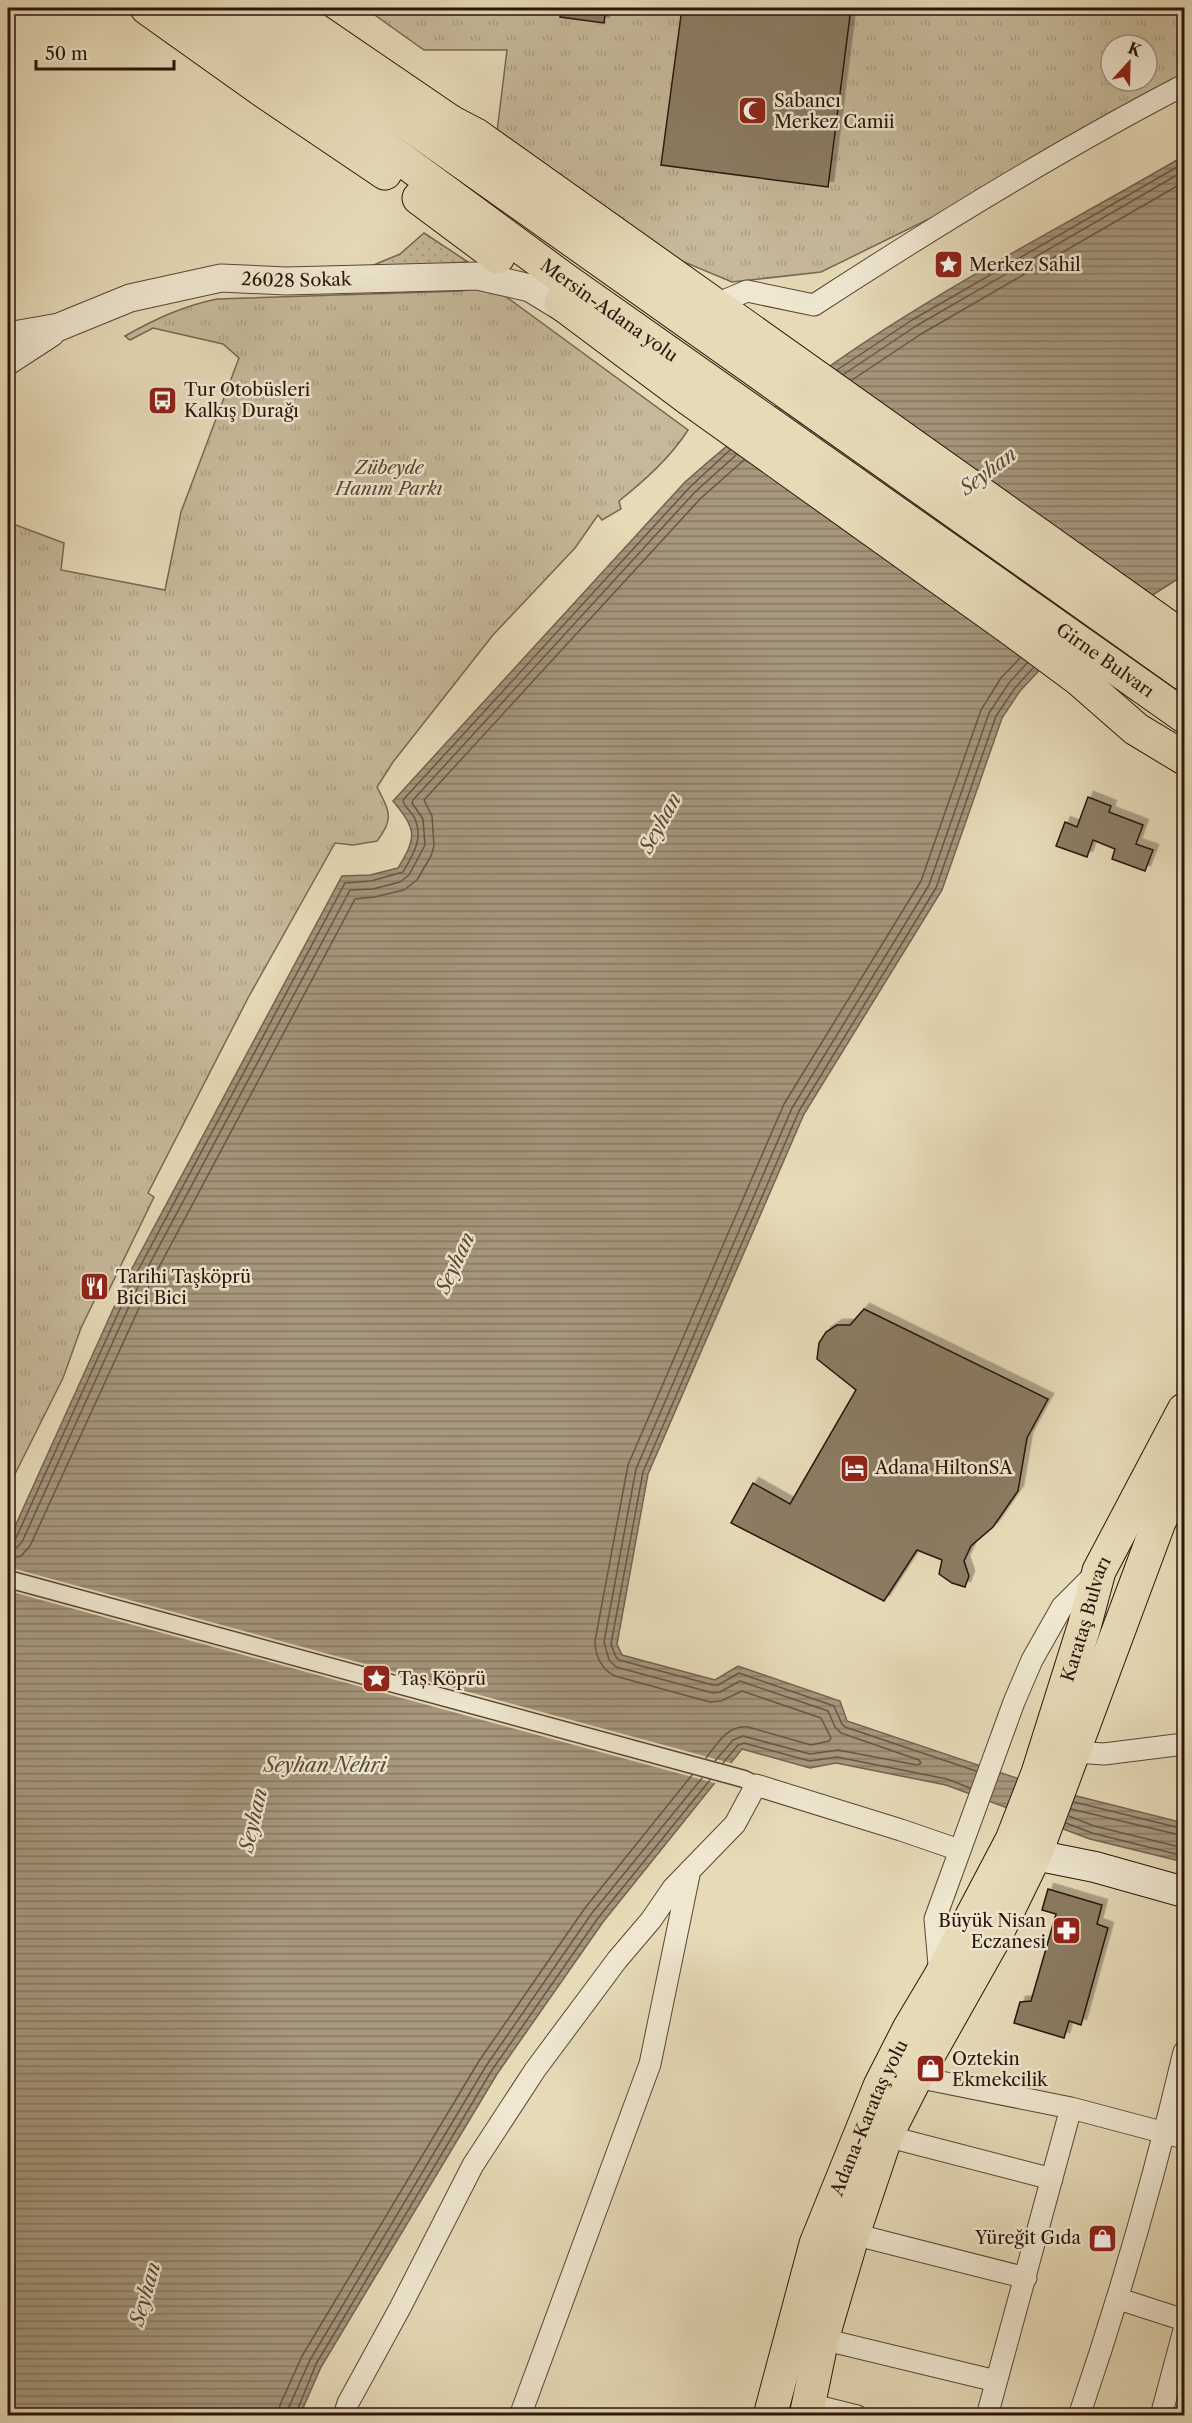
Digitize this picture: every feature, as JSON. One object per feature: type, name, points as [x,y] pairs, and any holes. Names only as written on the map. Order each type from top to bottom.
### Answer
[{"type":"main road","points":[[147,8],[403,186],[456,228],[583,320],[694,387]]},
{"type":"main road","name":"Mersin-Adana yolu","points":[[196,8],[564,279],[694,387],[1018,616]]},
{"type":"main road","name":"Mersin-Adana yolu","points":[[245,8],[586,251],[735,337],[1056,565]]},
{"type":"main road","points":[[284,8],[451,122],[476,135],[714,304],[735,337]]},
{"type":"main road","points":[[451,122],[464,138],[556,214],[586,251]]},
{"type":"main road","points":[[403,186],[463,219],[526,263],[564,279]]},
{"type":"main road","points":[[1056,565],[1185,638]]},
{"type":"main road","points":[[1056,565],[1073,580],[1143,626],[1185,646]]},
{"type":"main road","name":"Girne Bulvarı","points":[[1056,565],[1185,674]]},
{"type":"main road","points":[[1018,616],[1036,625],[1185,757]]},
{"type":"main road","name":"Girne Bulvarı","points":[[1018,616],[1185,716]]},
{"type":"main road","name":"Karataş Bulvarı","points":[[1058,1768],[1084,1628],[1099,1571],[1185,1410]]},
{"type":"main road","name":"Karataş Bulvarı","points":[[1029,1845],[1058,1768],[1160,1522],[1177,1508],[1185,1471]]},
{"type":"main road","points":[[1029,1845],[1095,1868],[1185,1892]]},
{"type":"main road","name":"Adana-Karataş yolu","points":[[770,2415],[816,2244],[880,2086],[909,2029],[940,1977],[1029,1845]]},
{"type":"main road","name":"Adana-Karataş yolu","points":[[808,2410],[822,2339],[853,2234],[886,2136],[916,2077],[996,1935],[1029,1845]]},
{"type":"street","points":[[714,304],[747,291],[814,305],[894,253],[1120,119],[1185,85]]},
{"type":"street","name":"26028 Sokak","points":[[8,336],[59,327],[130,298],[221,278],[286,281],[478,276],[530,288],[583,320]]},
{"type":"street","points":[[8,361],[59,327]]},
{"type":"street","points":[[940,1977],[935,1919],[1014,1702],[1032,1660],[1062,1606],[1099,1571]]},
{"type":"street","points":[[8,1579],[750,1782],[959,1850]]},
{"type":"street","points":[[1058,1768],[1104,1754],[1185,1744]]},
{"type":"street","points":[[344,2415],[473,2165],[535,2070],[617,1960],[690,1869],[735,1824],[750,1782]]},
{"type":"street","points":[[520,2415],[650,2064],[690,1869]]},
{"type":"street","points":[[1079,2415],[1175,2136],[1185,2052]]},
{"type":"street","points":[[916,2077],[1071,2108],[1175,2136]]},
{"type":"street","points":[[987,2415],[1071,2108]]},
{"type":"street","points":[[886,2136],[1052,2179]]},
{"type":"street","points":[[853,2234],[1026,2278]]},
{"type":"street","points":[[1119,2299],[1185,2320]]},
{"type":"street","points":[[1161,2415],[1185,2330]]},
{"type":"street","points":[[822,2339],[996,2381]]},
{"type":"street","points":[[808,2410],[857,2415]]},
{"type":"green space","points":[[365,8],[1184,8],[1184,76],[1159,91],[1159,33],[1099,33],[1099,93],[1155,93],[996,186],[821,272],[732,282],[646,246],[496,140],[507,50],[424,50]]},
{"type":"green space","points":[[424,233],[468,262],[364,269],[400,254]]},
{"type":"green space","name":"Zübeyde Hanım Parkı","points":[[481,287],[501,293],[688,430],[656,468],[619,501],[621,509],[602,520],[598,515],[575,548],[493,635],[393,762],[377,787],[385,802],[388,820],[377,841],[353,845],[335,843],[248,998],[148,1193],[154,1197],[106,1296],[98,1293],[81,1328],[63,1378],[8,1488],[8,522],[64,543],[61,570],[165,590],[181,512],[239,358],[223,344],[153,328],[130,340],[125,336],[169,314],[217,299],[461,291]]},
{"type":"water","name":"Seyhan Nehri","points":[[1184,156],[1184,575],[1047,662],[1020,691],[1002,718],[942,890],[804,1114],[648,1474],[617,1644],[622,1655],[715,1680],[738,1666],[840,1701],[847,1721],[1049,1789],[1184,1823],[1184,1862],[1090,1839],[946,1785],[836,1763],[810,1768],[742,1749],[603,1922],[497,2074],[321,2367],[300,2415],[8,2416],[8,1542],[129,1274],[342,876],[370,875],[398,868],[409,849],[412,834],[410,827],[407,819],[393,801],[685,482],[777,405],[899,320]]},
{"type":"pier","name":"Taș Köprü","points":[[8,1567],[734,1764],[718,1784],[8,1591]]},
{"type":"building","points":[[561,8],[606,8],[604,23],[560,17]]},
{"type":"building","name":"Sabancı Merkez Camii","points":[[682,8],[851,8],[828,187],[661,165]]},
{"type":"building","points":[[1088,797],[1111,806],[1109,812],[1143,825],[1136,844],[1153,850],[1145,871],[1112,859],[1115,849],[1093,840],[1087,857],[1056,846],[1065,822],[1077,827]]},
{"type":"building","points":[[864,1309],[1048,1399],[1027,1438],[1018,1491],[993,1527],[971,1546],[964,1561],[969,1576],[965,1587],[952,1583],[939,1574],[942,1560],[917,1550],[884,1601],[731,1523],[753,1483],[790,1504],[856,1390],[817,1359],[819,1343],[826,1332],[837,1325],[850,1325]]},
{"type":"building","points":[[1048,1889],[1102,1905],[1097,1924],[1108,1928],[1081,2025],[1069,2021],[1064,2038],[1014,2023],[1020,2002],[1031,2001],[1056,1914],[1042,1910]]},
{"type":"place","name":"Sabancı Merkez Camii","points":[[753,111]]},
{"type":"place","name":"Merkez Sahil","points":[[948,265]]},
{"type":"place","name":"Tur Otobüsleri Kalkış Durağı","points":[[163,400]]},
{"type":"place","name":"Tarihi Taşköprü Bici Bici","points":[[95,1287]]},
{"type":"place","name":"Adana HiltonSA","points":[[854,1468]]},
{"type":"place","name":"Taș Köprü","points":[[377,1679]]},
{"type":"place","name":"Büyük Nisan Eczanesi","points":[[1067,1931]]},
{"type":"place","name":"Oztekin Ekmekcilik","points":[[931,2069]]},
{"type":"place","name":"Yüreğit Gıda","points":[[1102,2238]]},
{"type":"water label","name":"Seyhan","points":[[988,471]]},
{"type":"water label","name":"Seyhan","points":[[660,823]]},
{"type":"water label","name":"Seyhan","points":[[455,1263]]},
{"type":"water label","name":"Seyhan","points":[[253,1820]]},
{"type":"water label","name":"Seyhan","points":[[145,2294]]}]
